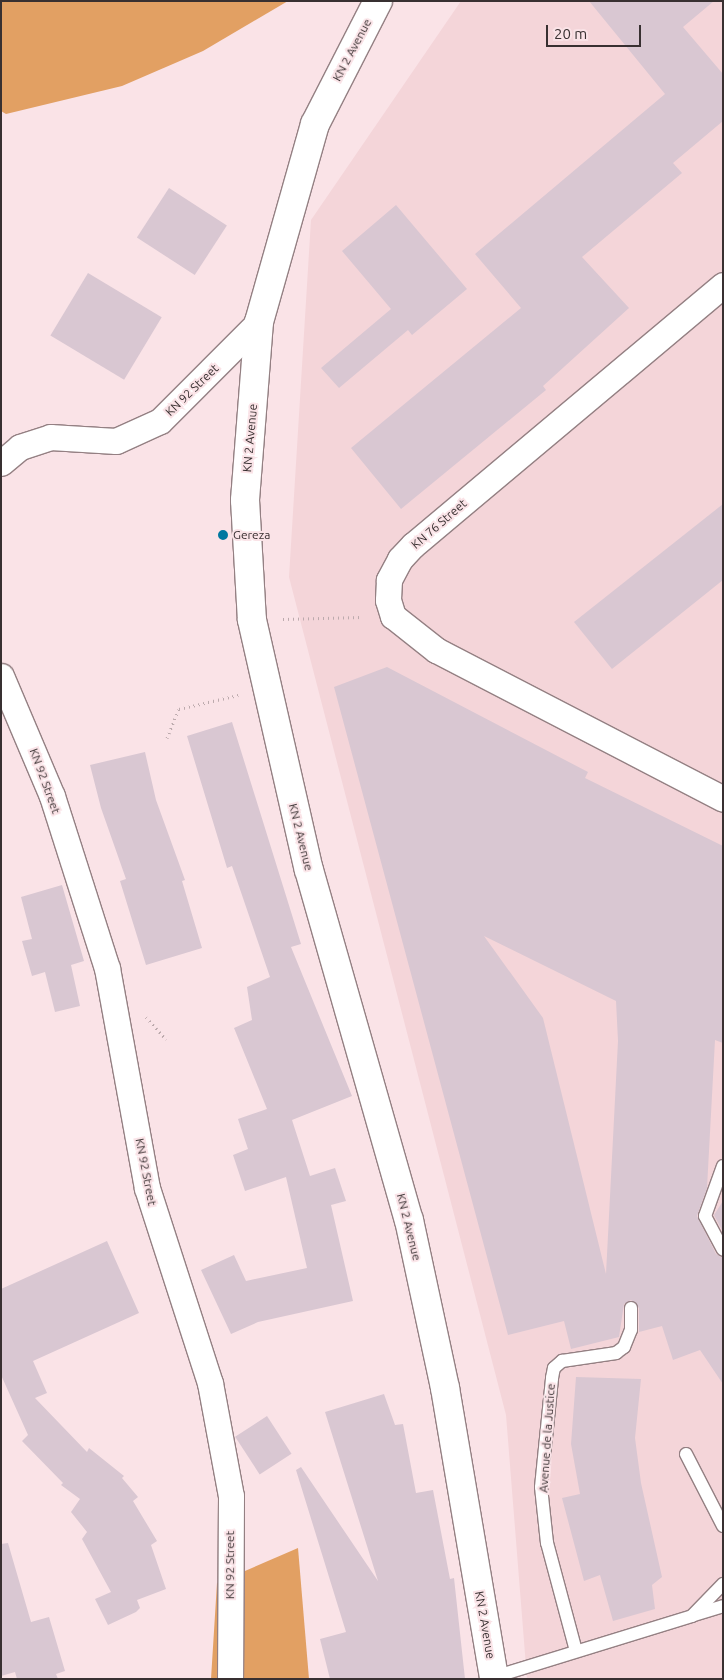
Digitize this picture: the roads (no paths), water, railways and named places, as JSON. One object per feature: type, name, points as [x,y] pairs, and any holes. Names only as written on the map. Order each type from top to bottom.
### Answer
[{"type":"main road","name":"KN 2 Avenue","points":[[378,1],[315,124],[258,322],[245,500],[252,620],[266,692],[308,870],[409,1220],[445,1388],[494,1678]]},
{"type":"street","name":"KN 76 Street","points":[[723,285],[413,544],[400,559],[389,580],[388,600],[393,616],[436,650],[723,799]]},
{"type":"street","name":"KN 92 Street","points":[[1,463],[20,447],[50,437],[116,441],[160,421],[258,322]]},
{"type":"street","name":"KN 92 Street","points":[[1,676],[49,788],[108,968],[147,1188],[210,1383],[231,1496],[230,1679]]},
{"type":"lane","points":[[723,1166],[705,1216],[723,1250]]},
{"type":"lane","name":"Avenue de la Justice","points":[[576,1651],[547,1544],[541,1487],[552,1378],[554,1368],[562,1362],[616,1353],[624,1347],[631,1330],[631,1308]]},
{"type":"lane","points":[[686,1454],[723,1526]]},
{"type":"lane","points":[[692,1616],[723,1584]]},
{"type":"lane","points":[[494,1678],[723,1606]]},
{"type":"place","name":"Gereza","points":[[223,535]]}]
